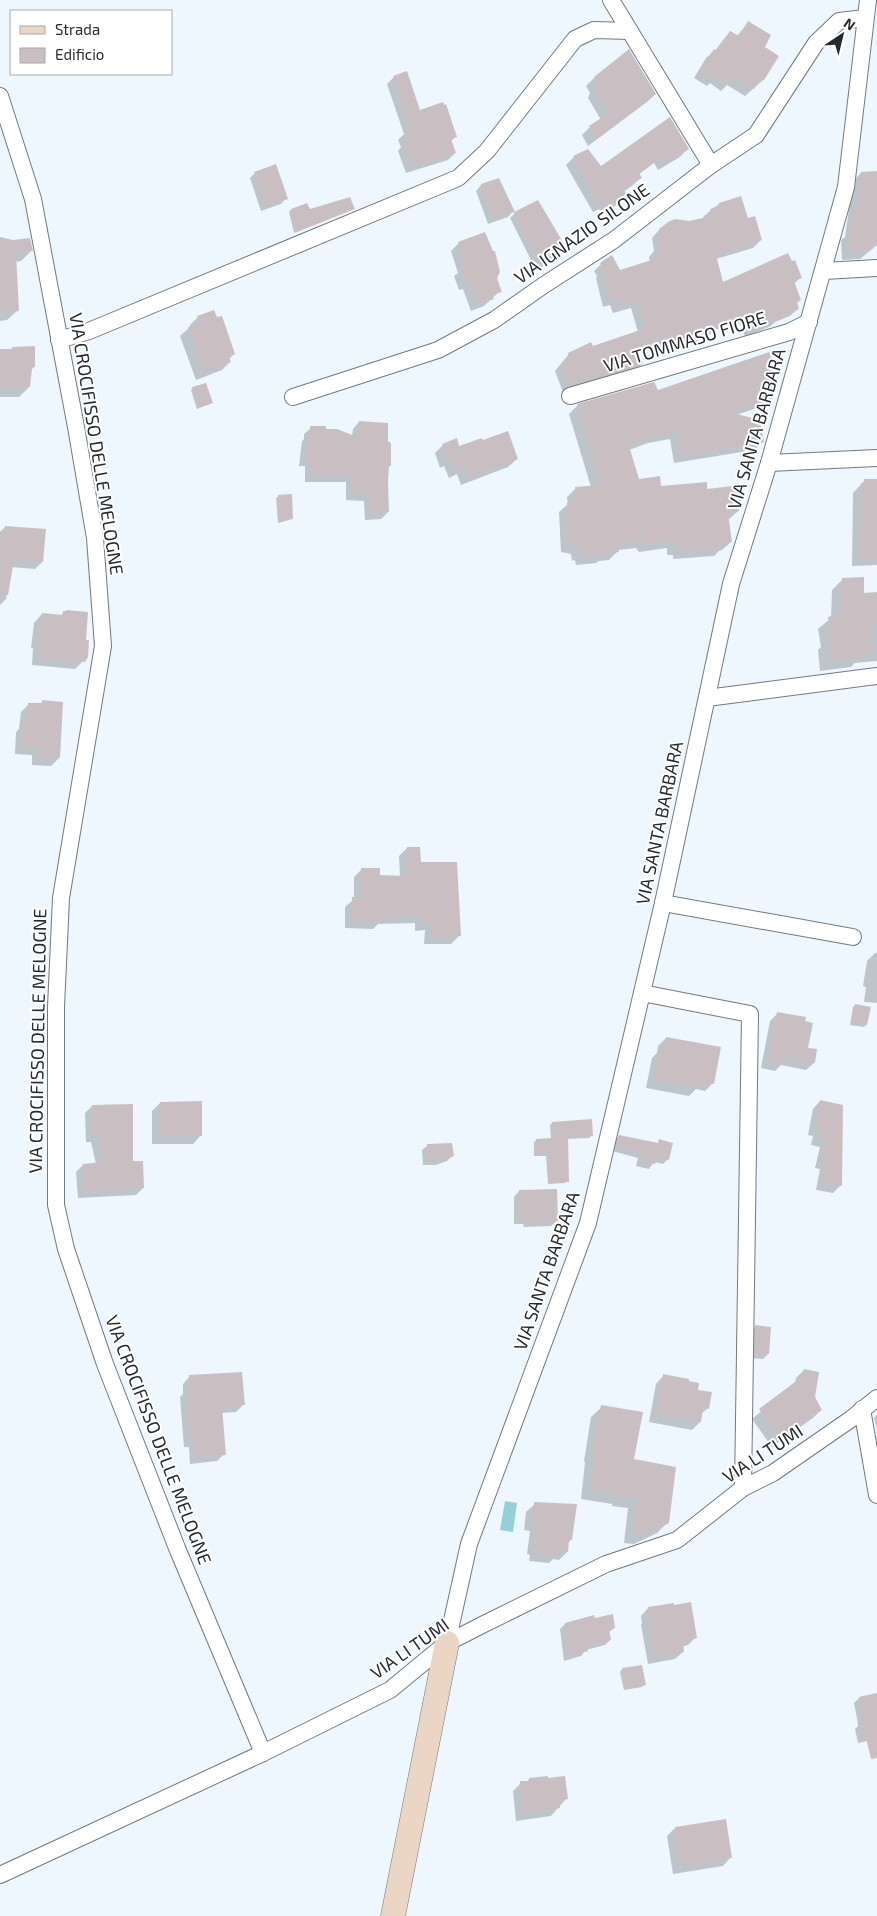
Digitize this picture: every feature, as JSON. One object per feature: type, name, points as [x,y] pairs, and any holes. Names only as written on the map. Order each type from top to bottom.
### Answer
[{"type":"street","points":[[611,0],[710,166]]},
{"type":"street","name":"VIA SANTA BARBARA","points":[[447,1643],[469,1544],[588,1223],[663,903],[731,584],[769,463],[846,187],[869,54],[866,18],[868,0]]},
{"type":"street","name":"VIA IGNAZIO SILONE","points":[[293,397],[438,350],[486,324],[614,240],[710,166],[756,135],[816,42],[839,21],[866,18]]},
{"type":"street","points":[[59,340],[88,331],[458,178],[487,151],[575,39],[594,30],[630,31]]},
{"type":"street","name":"VIA CROCIFISSO DELLE MELOGNE","points":[[0,96],[32,199],[59,340],[95,538],[103,646],[61,898],[56,1007],[56,1205],[66,1248],[105,1364],[177,1548],[263,1753]]},
{"type":"street","points":[[824,271],[877,268]]},
{"type":"street","name":"VIA TOMMASO FIORE","points":[[570,396],[789,332],[809,322]]},
{"type":"street","points":[[769,463],[877,458]]},
{"type":"street","points":[[707,698],[877,676]]},
{"type":"street","points":[[663,903],[853,937]]},
{"type":"street","points":[[642,993],[750,1014],[743,1488]]},
{"type":"street","name":"VIA LI TUMI","points":[[0,1874],[263,1753],[390,1690],[447,1643],[606,1564],[677,1540],[743,1488],[773,1474],[877,1398]]},
{"type":"street","points":[[862,1409],[877,1495]]},
{"type":"street","points":[[393,1916],[447,1643]]},
{"type":"water","points":[[505,1501],[517,1503],[513,1532],[500,1530]]},
{"type":"building","points":[[748,21],[771,35],[765,47],[779,56],[764,80],[761,82],[759,80],[754,89],[735,77],[730,84],[718,76],[716,79],[700,70],[714,49],[717,51],[730,31],[739,36]]},
{"type":"building","points":[[629,49],[656,94],[597,139],[589,126],[609,113],[595,89],[598,84],[594,77]]},
{"type":"building","points":[[407,71],[420,110],[443,102],[444,105],[446,104],[457,137],[451,139],[456,153],[413,166],[404,143],[408,141],[405,132],[412,129],[393,76]]},
{"type":"building","points":[[670,117],[689,149],[667,163],[663,156],[639,173],[642,178],[623,189],[628,196],[610,207],[607,202],[601,205],[573,156],[588,149],[601,166]]},
{"type":"building","points":[[276,164],[288,199],[266,207],[254,172]]},
{"type":"building","points":[[877,171],[877,243],[870,243],[870,251],[850,252],[849,231],[852,230],[852,220],[854,220],[861,172]]},
{"type":"building","points":[[499,178],[515,212],[493,219],[481,184]]},
{"type":"building","points":[[741,196],[748,218],[755,216],[762,240],[716,255],[723,282],[788,253],[792,261],[795,260],[802,278],[794,281],[801,300],[797,302],[799,309],[752,330],[747,317],[712,325],[714,331],[687,340],[686,338],[671,343],[670,339],[667,340],[666,338],[637,347],[643,364],[570,385],[562,362],[569,359],[568,353],[591,342],[593,346],[646,328],[638,301],[620,306],[618,298],[610,300],[604,269],[600,263],[612,255],[620,270],[658,258],[656,248],[662,247],[659,229],[668,222],[675,219],[689,221],[712,216],[710,209],[719,206],[719,203]]},
{"type":"building","points":[[350,197],[355,209],[297,232],[291,209],[307,203],[310,209]]},
{"type":"building","points":[[538,200],[564,244],[550,250],[555,259],[541,266],[514,212]]},
{"type":"building","points":[[485,232],[493,251],[495,251],[500,272],[497,278],[502,292],[492,295],[494,299],[479,304],[471,282],[467,284],[461,267],[466,266],[458,242]]},
{"type":"building","points":[[0,237],[13,240],[30,238],[33,251],[16,254],[19,311],[0,312]]},
{"type":"building","points":[[214,310],[217,317],[222,316],[235,354],[229,357],[231,362],[204,372],[188,327],[200,323],[197,316]]},
{"type":"building","points":[[35,346],[35,367],[32,368],[30,387],[0,387],[0,349]]},
{"type":"building","points":[[769,352],[777,375],[772,376],[776,390],[772,392],[773,398],[729,412],[760,420],[764,442],[683,455],[679,431],[658,435],[629,446],[639,479],[660,476],[661,486],[707,482],[707,489],[741,485],[742,500],[738,501],[739,511],[728,513],[732,542],[723,543],[724,548],[682,551],[681,546],[676,547],[675,540],[648,544],[645,540],[625,542],[625,545],[618,547],[619,552],[584,557],[584,552],[580,553],[580,546],[569,543],[567,502],[576,502],[575,487],[601,485],[577,404],[654,382],[658,390]]},
{"type":"building","points":[[206,383],[213,403],[199,408],[192,387]]},
{"type":"building","points":[[359,421],[388,423],[388,441],[391,443],[391,466],[389,466],[388,480],[389,512],[371,513],[370,494],[352,494],[352,476],[311,476],[311,460],[306,460],[306,446],[308,446],[310,426],[326,426],[326,429],[337,429],[357,437]]},
{"type":"building","points":[[508,431],[518,459],[469,478],[465,467],[457,470],[452,458],[448,460],[442,444],[457,438],[459,446]]},
{"type":"building","points":[[864,479],[877,479],[877,559],[860,559],[861,483],[864,483]]},
{"type":"building","points":[[292,494],[293,519],[279,521],[278,495]]},
{"type":"building","points":[[5,526],[46,529],[43,562],[14,560],[8,595],[0,594],[0,531],[4,532]]},
{"type":"building","points":[[864,577],[864,593],[877,592],[877,621],[870,622],[874,652],[863,653],[863,657],[831,661],[828,638],[831,638],[828,617],[842,613],[842,578]]},
{"type":"building","points":[[63,611],[88,612],[86,640],[89,640],[88,657],[85,662],[39,658],[42,613],[63,615]]},
{"type":"building","points":[[42,700],[63,702],[60,758],[39,757],[40,748],[22,746],[24,723],[27,723],[28,703],[42,703]]},
{"type":"building","points":[[407,847],[420,847],[421,862],[457,862],[461,936],[431,937],[432,923],[423,923],[423,916],[382,917],[383,922],[352,921],[352,897],[361,897],[361,868],[380,868],[380,875],[407,876]]},
{"type":"building","points":[[855,1004],[871,1007],[867,1025],[851,1023]]},
{"type":"building","points":[[777,1012],[806,1017],[805,1021],[813,1023],[808,1048],[817,1049],[815,1063],[785,1057],[784,1064],[768,1060]]},
{"type":"building","points":[[666,1037],[721,1047],[714,1084],[700,1081],[699,1088],[654,1080],[660,1048],[664,1049]]},
{"type":"building","points":[[820,1100],[843,1105],[842,1186],[823,1182],[827,1161],[822,1160],[827,1139],[818,1137],[820,1129],[815,1128]]},
{"type":"building","points":[[202,1101],[202,1136],[160,1136],[160,1102]]},
{"type":"building","points":[[133,1104],[133,1161],[143,1161],[144,1188],[84,1191],[83,1164],[103,1162],[98,1136],[92,1136],[92,1105]]},
{"type":"building","points":[[592,1119],[593,1136],[568,1137],[569,1182],[549,1182],[548,1154],[536,1154],[536,1139],[553,1138],[552,1122]]},
{"type":"building","points":[[619,1135],[658,1143],[659,1139],[673,1143],[669,1160],[657,1157],[655,1164],[641,1160],[643,1153],[616,1145]]},
{"type":"building","points":[[452,1143],[454,1156],[443,1160],[428,1161],[427,1144]]},
{"type":"building","points":[[557,1189],[558,1221],[528,1223],[528,1219],[519,1219],[519,1190]]},
{"type":"building","points":[[755,1325],[771,1327],[769,1354],[755,1353]]},
{"type":"building","points":[[804,1369],[819,1372],[815,1397],[822,1410],[780,1439],[759,1409],[803,1376]]},
{"type":"building","points":[[242,1372],[245,1405],[222,1407],[226,1455],[197,1457],[195,1441],[191,1441],[187,1410],[187,1388],[190,1388],[189,1375]]},
{"type":"building","points":[[663,1374],[689,1379],[689,1381],[699,1383],[698,1390],[712,1392],[709,1409],[703,1408],[701,1422],[657,1414]]},
{"type":"building","points":[[601,1405],[643,1412],[634,1459],[676,1467],[669,1523],[645,1535],[633,1533],[638,1498],[622,1497],[622,1494],[591,1489],[595,1452],[593,1451]]},
{"type":"building","points":[[534,1502],[577,1504],[572,1540],[569,1540],[568,1552],[559,1551],[559,1555],[537,1553],[537,1547],[535,1547],[537,1523],[532,1523]]},
{"type":"building","points":[[691,1602],[697,1638],[683,1642],[684,1652],[655,1657],[648,1607]]},
{"type":"building","points":[[613,1614],[615,1628],[609,1630],[611,1640],[587,1646],[588,1651],[569,1656],[565,1623],[594,1615],[595,1618]]},
{"type":"building","points":[[642,1665],[646,1685],[626,1689],[622,1668]]},
{"type":"building","points":[[877,1693],[877,1758],[871,1759],[866,1738],[863,1739],[860,1722],[863,1722],[859,1697]]},
{"type":"building","points":[[548,1776],[548,1778],[565,1776],[568,1799],[559,1800],[560,1808],[524,1813],[520,1781],[529,1781],[529,1778]]},
{"type":"building","points":[[726,1819],[732,1858],[681,1866],[675,1827]]}]
